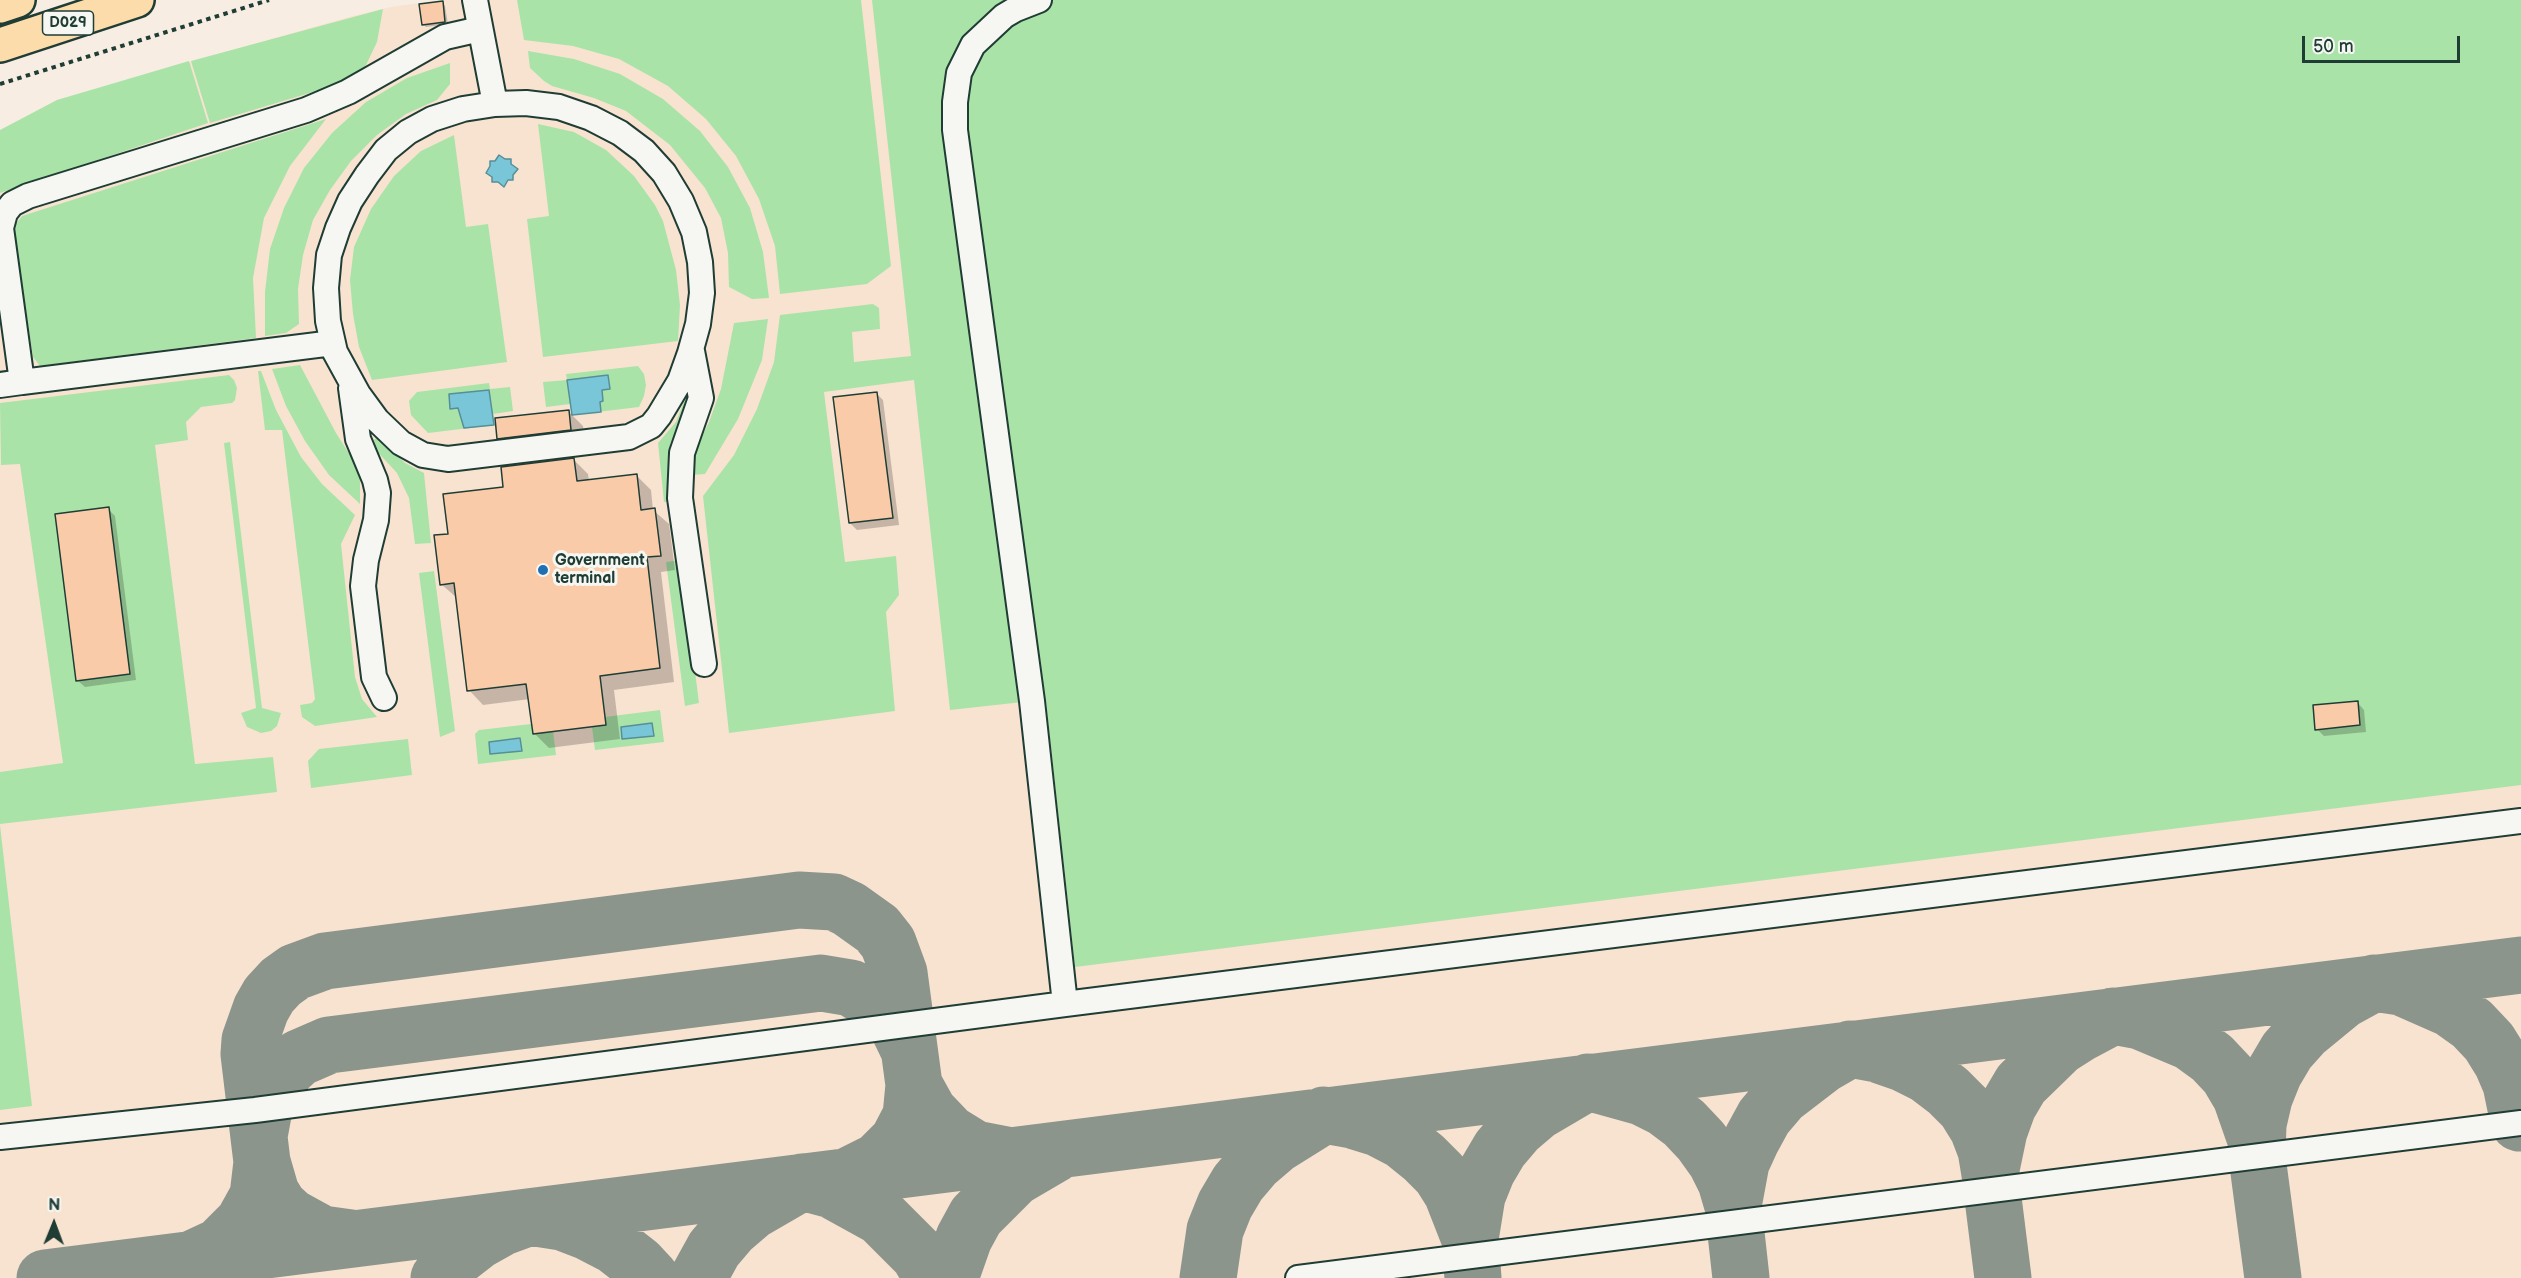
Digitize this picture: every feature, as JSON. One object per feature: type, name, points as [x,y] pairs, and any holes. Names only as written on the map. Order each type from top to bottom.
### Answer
[{"type":"highway","points":[[0,6],[18,0]]},
{"type":"highway","name":"D029","points":[[0,45],[137,0]]},
{"type":"lane","points":[[475,0],[495,104]]},
{"type":"lane","points":[[1039,0],[1004,16],[973,45],[959,73],[956,130],[1032,701],[1065,1004]]},
{"type":"lane","points":[[333,344],[11,383],[1,228],[5,213],[12,204],[39,193],[306,110],[348,92],[445,37],[480,29]]},
{"type":"lane","points":[[526,103],[559,107],[591,118],[620,133],[644,151],[664,173],[681,201],[694,232],[700,262],[702,293],[698,324],[680,381],[659,416],[641,432],[629,437],[448,459],[423,455],[401,443],[372,414],[350,380],[333,344],[328,321],[326,288],[329,255],[350,201],[367,175],[386,150],[408,132],[432,118],[462,109],[495,104],[526,103]]},
{"type":"lane","points":[[691,349],[701,398],[682,453],[680,498],[704,664]]},
{"type":"lane","points":[[350,380],[358,439],[378,493],[376,520],[366,560],[363,592],[374,677],[384,698]]},
{"type":"lane","points":[[0,1137],[255,1110],[1065,1004],[2521,821]]},
{"type":"lane","points":[[1298,1278],[2521,1123]]},
{"type":"path","points":[[0,84],[269,0]]},
{"type":"shaded area","points":[[441,0],[2521,0],[2521,1278],[0,1278],[0,131],[57,100],[349,17],[391,7]]},
{"type":"green space","points":[[517,0],[861,0],[891,266],[867,284],[780,294],[775,246],[759,199],[736,156],[706,119],[668,86],[619,59],[573,46],[524,40]]},
{"type":"green space","points":[[872,0],[2521,0],[2521,785],[1075,967],[1046,702],[1032,701],[950,710],[914,380],[824,392],[845,562],[896,556],[899,595],[886,612],[895,711],[729,733],[703,496],[734,455],[757,409],[774,362],[780,315],[873,304],[879,308],[880,329],[852,332],[854,362],[911,356]]},
{"type":"green space","points":[[383,9],[377,42],[366,65],[357,75],[336,85],[210,123],[191,61]]},
{"type":"green space","points":[[528,51],[574,59],[620,74],[663,99],[700,131],[728,167],[750,208],[763,252],[769,298],[752,299],[729,287],[728,253],[721,218],[705,188],[670,145],[626,111],[594,98],[552,86],[544,81],[530,68]]},
{"type":"green space","points":[[189,61],[208,123],[0,193],[0,130],[57,100]]},
{"type":"green space","points":[[450,63],[450,84],[437,100],[406,114],[377,135],[351,161],[330,190],[313,220],[303,255],[298,289],[299,324],[286,333],[265,336],[265,292],[270,249],[284,208],[304,168],[332,133],[366,102],[407,78]]},
{"type":"green space","points":[[326,119],[290,166],[264,218],[253,278],[256,338],[40,366],[33,357],[14,233],[16,224],[22,216]]},
{"type":"green space","points":[[538,124],[574,132],[606,150],[634,176],[655,205],[663,221],[676,270],[680,305],[678,341],[543,357],[527,219],[549,216]]},
{"type":"green space","points":[[454,135],[466,227],[488,224],[507,362],[372,380],[359,347],[353,314],[350,280],[354,247],[371,209],[394,176],[421,151]]},
{"type":"green space","points":[[768,319],[762,360],[738,419],[705,474],[692,475],[693,455],[709,422],[721,389],[734,323]]},
{"type":"green space","points":[[300,365],[336,433],[357,466],[360,475],[360,504],[329,475],[305,441],[286,406],[272,369]]},
{"type":"green space","points":[[638,366],[644,374],[646,385],[639,407],[572,415],[570,404],[546,407],[543,382],[567,380],[566,374]]},
{"type":"green space","points":[[258,371],[261,371],[276,410],[301,457],[322,484],[355,515],[341,544],[355,677],[362,699],[377,717],[315,726],[302,717],[300,705],[312,703],[315,699],[282,430],[265,430]]},
{"type":"green space","points":[[229,375],[237,388],[235,400],[232,403],[201,407],[186,422],[188,440],[155,445],[195,764],[273,757],[277,792],[0,824],[0,772],[63,763],[20,464],[1,465],[0,403]]},
{"type":"green space","points":[[489,383],[490,389],[510,387],[513,411],[493,414],[494,425],[428,433],[411,415],[409,401],[417,392]]},
{"type":"green space","points":[[685,399],[691,403],[670,444],[676,501],[664,502],[658,443],[676,422]]},
{"type":"green space","points":[[380,438],[405,463],[424,473],[431,543],[415,544],[409,498],[397,473],[373,447],[372,442]]},
{"type":"green space","points":[[230,442],[262,708],[281,713],[277,726],[271,731],[261,733],[247,727],[241,713],[256,708],[224,443]]},
{"type":"green space","points":[[681,560],[699,703],[685,706],[666,562]]},
{"type":"green space","points":[[434,571],[455,731],[440,737],[419,573]]},
{"type":"green space","points":[[660,710],[664,742],[595,750],[592,727],[606,725],[605,717]]},
{"type":"green space","points":[[531,724],[533,734],[553,731],[556,755],[478,764],[475,734],[479,730]]},
{"type":"green space","points":[[408,739],[412,775],[311,788],[308,761],[319,749]]},
{"type":"green space","points":[[0,825],[32,1106],[0,1110]]},
{"type":"water","points":[[499,155],[505,159],[511,159],[511,164],[518,169],[513,175],[513,180],[508,180],[504,187],[498,182],[492,182],[492,177],[486,173],[490,161],[495,161]]},
{"type":"water","points":[[608,375],[610,389],[602,390],[601,412],[572,415],[567,380]]},
{"type":"water","points":[[489,390],[494,425],[464,428],[458,408],[450,409],[449,394]]},
{"type":"water","points":[[652,723],[654,736],[622,739],[621,727]]},
{"type":"water","points":[[520,738],[522,751],[490,754],[489,742]]},
{"type":"building","points":[[443,1],[445,22],[422,25],[419,4]]},
{"type":"building","points":[[877,392],[893,518],[849,523],[833,397]]},
{"type":"building","points":[[569,410],[571,430],[497,439],[495,418]]},
{"type":"building","name":"Government terminal","points":[[574,458],[577,481],[637,474],[641,510],[655,508],[661,556],[647,557],[660,668],[600,676],[606,725],[533,734],[526,684],[467,691],[454,583],[440,585],[434,535],[448,534],[443,494],[503,487],[501,467]]},
{"type":"building","points":[[109,507],[130,674],[76,681],[55,514]]},
{"type":"building","points":[[2358,701],[2360,725],[2315,730],[2313,705]]},
{"type":"taxiway","points":[[262,1162],[249,1054],[250,1040],[261,1009],[269,995],[295,972],[325,961],[799,900],[834,902],[849,909],[877,929],[888,943],[899,973],[914,1085]]},
{"type":"taxiway","points":[[45,1278],[2521,965]]},
{"type":"taxiway","points":[[259,1136],[264,1109],[287,1069],[299,1058],[329,1045],[821,983],[851,988],[878,1004],[896,1023],[909,1050]]},
{"type":"taxiway","points":[[2273,1278],[2257,1157],[2258,1124],[2264,1098],[2274,1073],[2287,1051],[2304,1032],[2343,1000],[2374,983],[2401,987],[2451,1009],[2472,1024],[2489,1042],[2502,1063],[2511,1084],[2519,1123]]},
{"type":"taxiway","points":[[2003,1278],[1990,1174],[1999,1131],[2008,1106],[2021,1084],[2059,1047],[2081,1033],[2113,1016],[2140,1021],[2190,1042],[2212,1058],[2228,1075],[2241,1097],[2256,1140]]},
{"type":"taxiway","points":[[1741,1278],[1733,1206],[1741,1163],[1752,1139],[1764,1117],[1781,1097],[1824,1064],[1850,1049],[1877,1054],[1903,1063],[1927,1075],[1948,1091],[1965,1108],[1978,1129],[1986,1150],[1990,1174]]},
{"type":"taxiway","points":[[1473,1278],[1470,1239],[1477,1196],[1487,1171],[1500,1149],[1517,1129],[1537,1112],[1588,1082],[1642,1097],[1664,1108],[1684,1123],[1716,1162],[1726,1182],[1733,1206]]},
{"type":"taxiway","points":[[846,1177],[878,1161],[898,1141],[911,1116],[914,1085],[929,1112],[949,1133],[975,1149],[1011,1156]]},
{"type":"taxiway","points":[[1208,1278],[1215,1230],[1225,1205],[1238,1183],[1255,1163],[1276,1145],[1324,1115],[1378,1128],[1403,1141],[1424,1158],[1440,1174],[1452,1193],[1470,1239]]},
{"type":"taxiway","points":[[950,1278],[964,1238],[976,1216],[1014,1178],[1055,1154]]},
{"type":"taxiway","points":[[192,1259],[220,1246],[243,1223],[258,1196],[262,1162],[271,1193],[279,1206],[291,1217],[322,1234],[351,1238]]},
{"type":"taxiway","points":[[698,1278],[714,1249],[731,1229],[752,1211],[802,1182],[832,1190],[881,1217],[918,1254],[933,1278]]},
{"type":"taxiway","points":[[439,1278],[456,1258],[478,1241],[503,1227],[530,1217],[562,1222],[588,1232],[615,1246],[638,1264],[651,1278]]},
{"type":"place","name":"Government terminal","points":[[543,570]]}]
